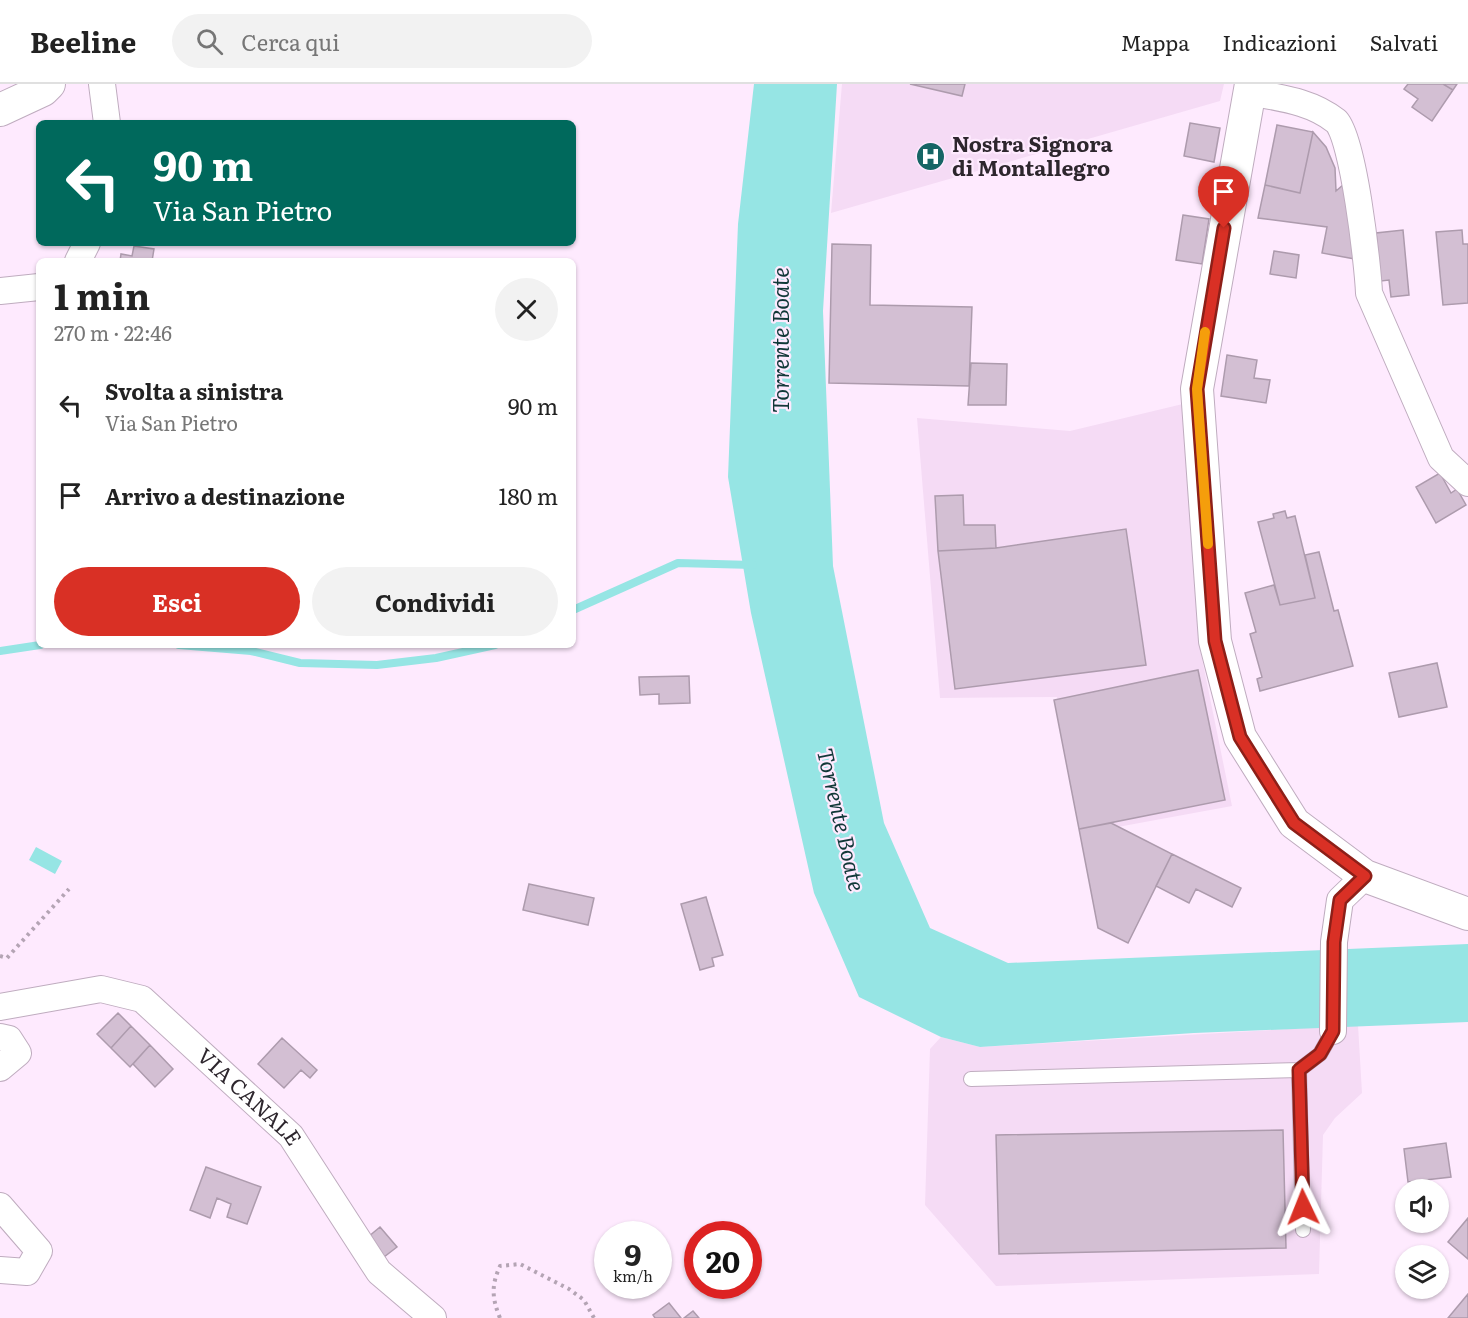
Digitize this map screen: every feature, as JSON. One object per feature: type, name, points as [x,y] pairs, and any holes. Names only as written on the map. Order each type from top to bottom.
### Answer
[{"type":"street","points":[[0,110],[43,90],[49,84]]},
{"type":"street","points":[[102,84],[107,120]]},
{"type":"street","points":[[1468,483],[1441,458],[1369,293],[1367,263],[1348,146],[1338,123],[1308,104],[1250,88],[1197,389],[1215,641],[1240,737],[1294,823],[1365,876],[1468,914]]},
{"type":"street","points":[[0,291],[36,287]]},
{"type":"street","points":[[1333,1031],[1334,942],[1340,900],[1365,876]]},
{"type":"street","name":"VIA CANALE","points":[[0,1007],[101,989],[142,999],[291,1136],[379,1272],[433,1318]]},
{"type":"street","points":[[0,1037],[9,1038],[18,1053],[0,1068]]},
{"type":"street","points":[[0,1206],[39,1251],[27,1272],[0,1270]]},
{"type":"lane","points":[[971,1079],[1299,1070],[1320,1054],[1333,1031]]},
{"type":"lane","points":[[1299,1070],[1304,1230]]},
{"type":"path","points":[[0,956],[7,958],[69,889]]},
{"type":"path","points":[[500,1318],[492,1296],[495,1277],[500,1266],[520,1264],[569,1289],[584,1300],[594,1318]]},
{"type":"shaded area","name":"Nostra Signora di Montallegro","points":[[842,84],[1224,84],[1220,101],[831,213]]},
{"type":"shaded area","points":[[1187,403],[1198,639],[1232,806],[1085,833],[1057,697],[940,698],[917,418],[1070,431]]},
{"type":"shaded area","points":[[1358,1025],[1362,1093],[1335,1118],[1323,1135],[1319,1274],[996,1286],[925,1205],[930,1049],[941,1037],[980,1047]]},
{"type":"water","name":"Torrente Boate","points":[[754,84],[837,84],[823,311],[833,566],[884,823],[930,928],[1008,963],[1468,944],[1468,1022],[1194,1033],[980,1047],[941,1037],[859,997],[814,893],[751,613],[728,477],[738,224]]},
{"type":"water","points":[[36,847],[62,861],[55,874],[29,860]]},
{"type":"building","points":[[910,84],[965,84],[962,96]]},
{"type":"building","points":[[1408,84],[1443,84],[1453,90],[1432,121],[1412,107],[1418,99],[1404,89]]},
{"type":"building","points":[[1443,84],[1457,84],[1453,90]]},
{"type":"building","points":[[1190,123],[1220,128],[1214,162],[1184,156]]},
{"type":"building","points":[[1277,125],[1313,132],[1300,193],[1265,185]]},
{"type":"building","points":[[1313,132],[1326,147],[1335,168],[1336,191],[1343,185],[1355,259],[1322,253],[1327,227],[1258,218],[1265,185],[1300,193]]},
{"type":"building","points":[[1183,215],[1209,219],[1202,264],[1176,260]]},
{"type":"building","points":[[1403,230],[1409,295],[1391,297],[1389,280],[1381,281],[1376,233]]},
{"type":"building","points":[[1462,230],[1463,244],[1468,244],[1468,303],[1443,305],[1436,232]]},
{"type":"building","points":[[832,244],[871,245],[870,305],[972,307],[969,386],[829,383]]},
{"type":"building","points":[[134,246],[154,249],[152,258],[120,258],[121,254],[132,256]]},
{"type":"building","points":[[1274,251],[1299,255],[1296,278],[1270,274]]},
{"type":"building","points":[[1227,355],[1257,360],[1254,378],[1270,380],[1266,403],[1221,396]]},
{"type":"building","points":[[971,363],[1007,364],[1006,405],[968,405]]},
{"type":"building","points":[[1440,473],[1451,493],[1457,489],[1466,505],[1436,523],[1416,487]]},
{"type":"building","points":[[963,495],[964,525],[995,525],[996,548],[938,551],[935,496]]},
{"type":"building","points":[[1285,511],[1287,518],[1295,516],[1315,598],[1280,605],[1258,522],[1274,518],[1273,514]]},
{"type":"building","points":[[1126,529],[1146,665],[955,689],[938,551],[996,548]]},
{"type":"building","points":[[1319,552],[1334,611],[1338,610],[1353,666],[1260,691],[1257,679],[1262,677],[1250,634],[1256,632],[1245,593],[1274,585],[1280,605],[1315,598],[1305,555]]},
{"type":"building","points":[[1437,663],[1447,707],[1399,717],[1389,673]]},
{"type":"building","points":[[1198,670],[1225,800],[1079,829],[1054,700]]},
{"type":"building","points":[[689,676],[690,703],[659,704],[659,694],[640,695],[639,677]]},
{"type":"building","points":[[1111,823],[1172,854],[1128,943],[1098,928],[1079,829]]},
{"type":"building","points":[[1172,854],[1241,888],[1232,907],[1196,889],[1189,903],[1156,886]]},
{"type":"building","points":[[529,884],[594,898],[588,925],[523,910]]},
{"type":"building","points":[[706,897],[723,955],[712,958],[714,966],[700,970],[681,904]]},
{"type":"building","points":[[118,1013],[131,1026],[111,1048],[97,1034]]},
{"type":"building","points":[[131,1026],[150,1045],[130,1067],[111,1048]]},
{"type":"building","points":[[282,1038],[317,1070],[310,1078],[301,1070],[284,1088],[258,1064]]},
{"type":"building","points":[[150,1045],[173,1069],[155,1087],[133,1064]]},
{"type":"building","points":[[1283,1130],[1286,1248],[999,1254],[996,1135]]},
{"type":"building","points":[[1446,1143],[1451,1177],[1408,1179],[1404,1149]]},
{"type":"building","points":[[206,1167],[261,1187],[247,1224],[227,1217],[231,1204],[217,1198],[210,1218],[190,1210]]},
{"type":"building","points":[[1468,1218],[1468,1259],[1448,1242]]},
{"type":"building","points":[[380,1227],[397,1247],[384,1257],[368,1237]]},
{"type":"building","points":[[1468,1294],[1468,1318],[1448,1318]]},
{"type":"building","points":[[669,1303],[681,1318],[655,1318],[653,1315]]},
{"type":"building","points":[[693,1311],[699,1318],[684,1318]]},
{"type":"waterway","points":[[576,609],[678,563],[753,565]]},
{"type":"waterway","points":[[0,651],[36,646]]},
{"type":"waterway","points":[[215,648],[251,651],[300,663],[377,665],[436,658],[481,648]]},
{"type":"slow traffic","points":[[1205,332],[1197,389],[1208,544]]},
{"type":"place","name":"Nostra Signora di Montallegro","points":[[931,157]]},
{"type":"route","points":[[1224,228],[1203,341],[1197,389],[1215,641],[1240,737],[1294,823],[1365,876],[1340,900],[1334,942],[1333,1031],[1320,1054],[1299,1070],[1303,1207]]}]
